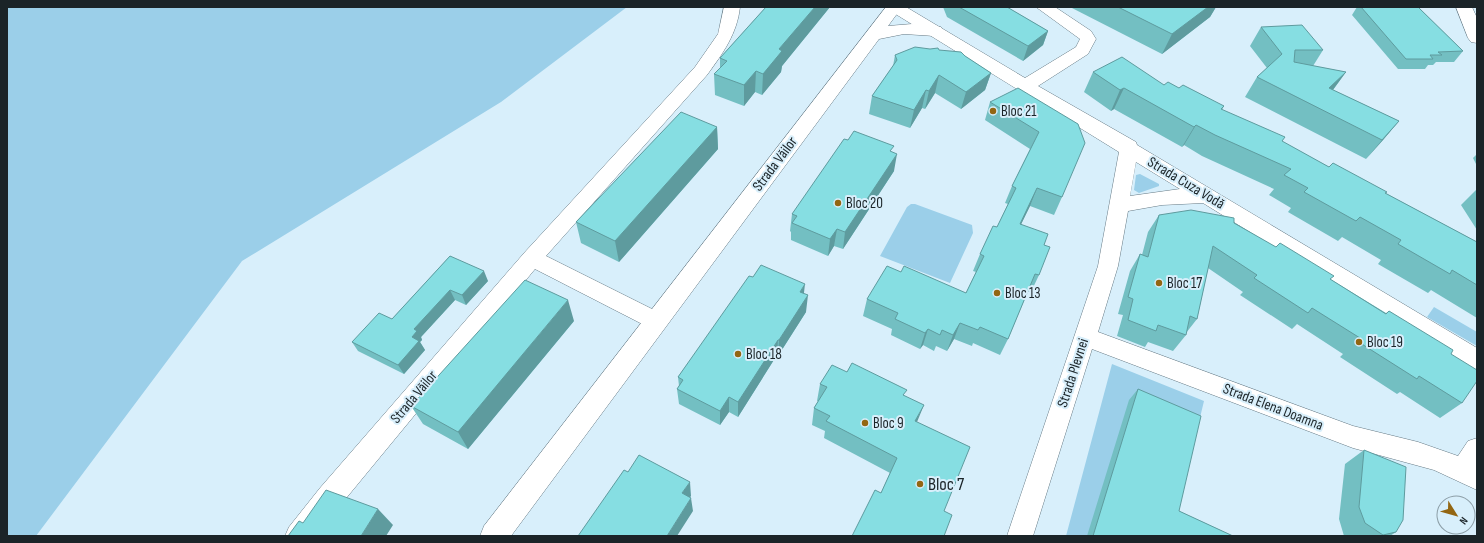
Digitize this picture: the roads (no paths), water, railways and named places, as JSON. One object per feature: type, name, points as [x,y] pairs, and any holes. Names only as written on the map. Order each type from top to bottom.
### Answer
[{"type":"street","name":"Strada Văilor","points":[[298,536],[329,497],[532,258],[701,71],[723,42],[731,23],[732,7]]},
{"type":"street","name":"Strada Văilor","points":[[494,536],[895,7]]},
{"type":"street","name":"Strada Cuza Vodă","points":[[895,7],[1027,85],[1477,360]]},
{"type":"street","points":[[1027,85],[1082,50],[1088,39],[1085,34],[1044,7]]},
{"type":"street","points":[[1464,7],[1477,38]]},
{"type":"street","points":[[873,35],[900,28],[915,28],[935,31]]},
{"type":"street","name":"Strada Plevnei","points":[[1020,536],[1108,266],[1117,207],[1129,148]]},
{"type":"street","points":[[1117,207],[1146,198],[1175,195],[1208,196]]},
{"type":"street","points":[[532,258],[656,321]]},
{"type":"street","name":"Strada Elena Doamna","points":[[1085,336],[1353,437],[1396,447],[1470,474],[1477,449]]},
{"type":"place","name":"Bloc 21","points":[[993,111]]},
{"type":"place","name":"Bloc 20","points":[[838,203]]},
{"type":"place","name":"Bloc 17","points":[[1159,283]]},
{"type":"place","name":"Bloc 13","points":[[997,293]]},
{"type":"place","name":"Bloc 19","points":[[1359,342]]},
{"type":"place","name":"Bloc 18","points":[[738,354]]},
{"type":"place","name":"Bloc 9","points":[[865,423]]},
{"type":"place","name":"Bloc 7","points":[[920,484]]}]
